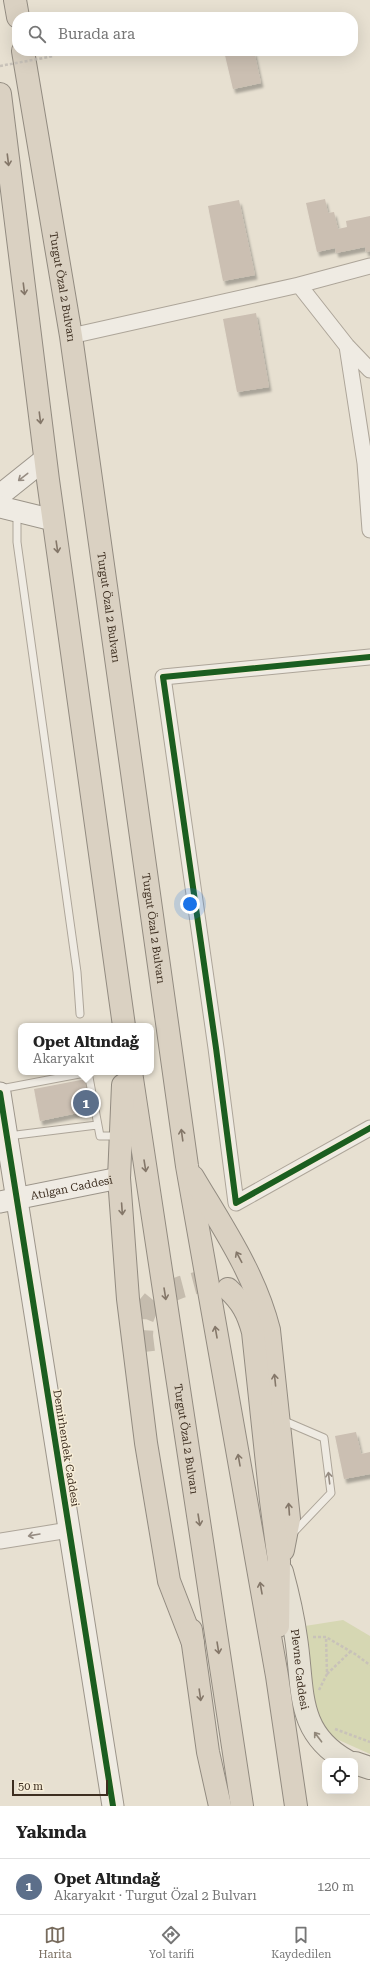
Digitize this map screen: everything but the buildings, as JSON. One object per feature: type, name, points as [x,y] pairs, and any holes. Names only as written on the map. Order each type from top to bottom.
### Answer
[{"type":"highway","points":[[15,0],[17,12]]},
{"type":"highway","name":"Turgut Özal 2 Bulvarı","points":[[24,56],[71,336],[187,1166],[277,1676],[296,1806]]},
{"type":"highway","points":[[0,94],[53,520],[124,1023]]},
{"type":"highway","points":[[123,1075],[119,1178],[128,1299],[146,1443],[169,1581],[193,1643]]},
{"type":"highway","name":"Turgut Özal 2 Bulvarı","points":[[131,1075],[242,1806]]},
{"type":"highway","name":"Turgut Özal 2 Bulvarı","points":[[187,1166],[227,1234],[255,1286],[263,1306],[272,1346],[290,1518],[282,1551],[277,1676],[305,1806]]},
{"type":"highway","name":"Turgut Özal 2 Bulvarı","points":[[228,1289],[241,1301],[248,1314],[253,1332],[271,1501],[282,1551]]},
{"type":"highway","points":[[144,1352],[193,1643],[208,1752],[220,1806]]},
{"type":"main road","name":"Plevne Caddesi","points":[[282,1551],[296,1638],[303,1701],[308,1719],[315,1734],[324,1745],[342,1758]]},
{"type":"main road","points":[[358,1765],[370,1768]]},
{"type":"street","points":[[71,336],[299,285],[370,266]]},
{"type":"street","points":[[299,285],[347,346],[370,370]]},
{"type":"street","points":[[347,346],[365,463],[370,530]]},
{"type":"street","points":[[0,495],[45,459]]},
{"type":"street","points":[[8,509],[53,520]]},
{"type":"street","points":[[370,657],[163,677],[216,1048],[236,1203],[370,1128]]},
{"type":"street","name":"Demirhendek Caddesi","points":[[0,1093],[7,1136],[8,1200],[69,1530],[113,1806]]},
{"type":"street","name":"Atılgan Caddesi","points":[[8,1200],[119,1178]]},
{"type":"street","points":[[0,1541],[69,1530]]},
{"type":"lane","points":[[8,509],[16,542],[77,972],[80,1014]]},
{"type":"lane","points":[[0,1089],[73,1075]]},
{"type":"lane","points":[[89,1075],[100,1136],[121,1136]]},
{"type":"lane","points":[[7,1136],[97,1125]]},
{"type":"lane","points":[[280,1419],[324,1438],[331,1493],[282,1551]]},
{"type":"path","points":[[0,66],[54,56]]},
{"type":"path","points":[[296,1638],[326,1637],[351,1651],[370,1665]]},
{"type":"path","points":[[326,1637],[327,1674]]},
{"type":"path","points":[[318,1693],[327,1674],[351,1651]]},
{"type":"path","points":[[330,1724],[334,1728],[370,1742]]},
{"type":"green space","points":[[343,1620],[370,1636],[370,1754],[332,1737],[313,1708],[305,1626]]},
{"type":"tunnel","points":[[144,1352],[142,1336],[143,1318],[147,1308],[156,1297],[181,1287],[200,1282],[225,1288]]},
{"type":"cycle path","points":[[370,657],[163,677],[216,1048],[236,1203],[370,1128]]},
{"type":"cycle path","points":[[0,1093],[113,1806]]},
{"type":"place","name":"Opet Altındağ","points":[[86,1103]]}]
